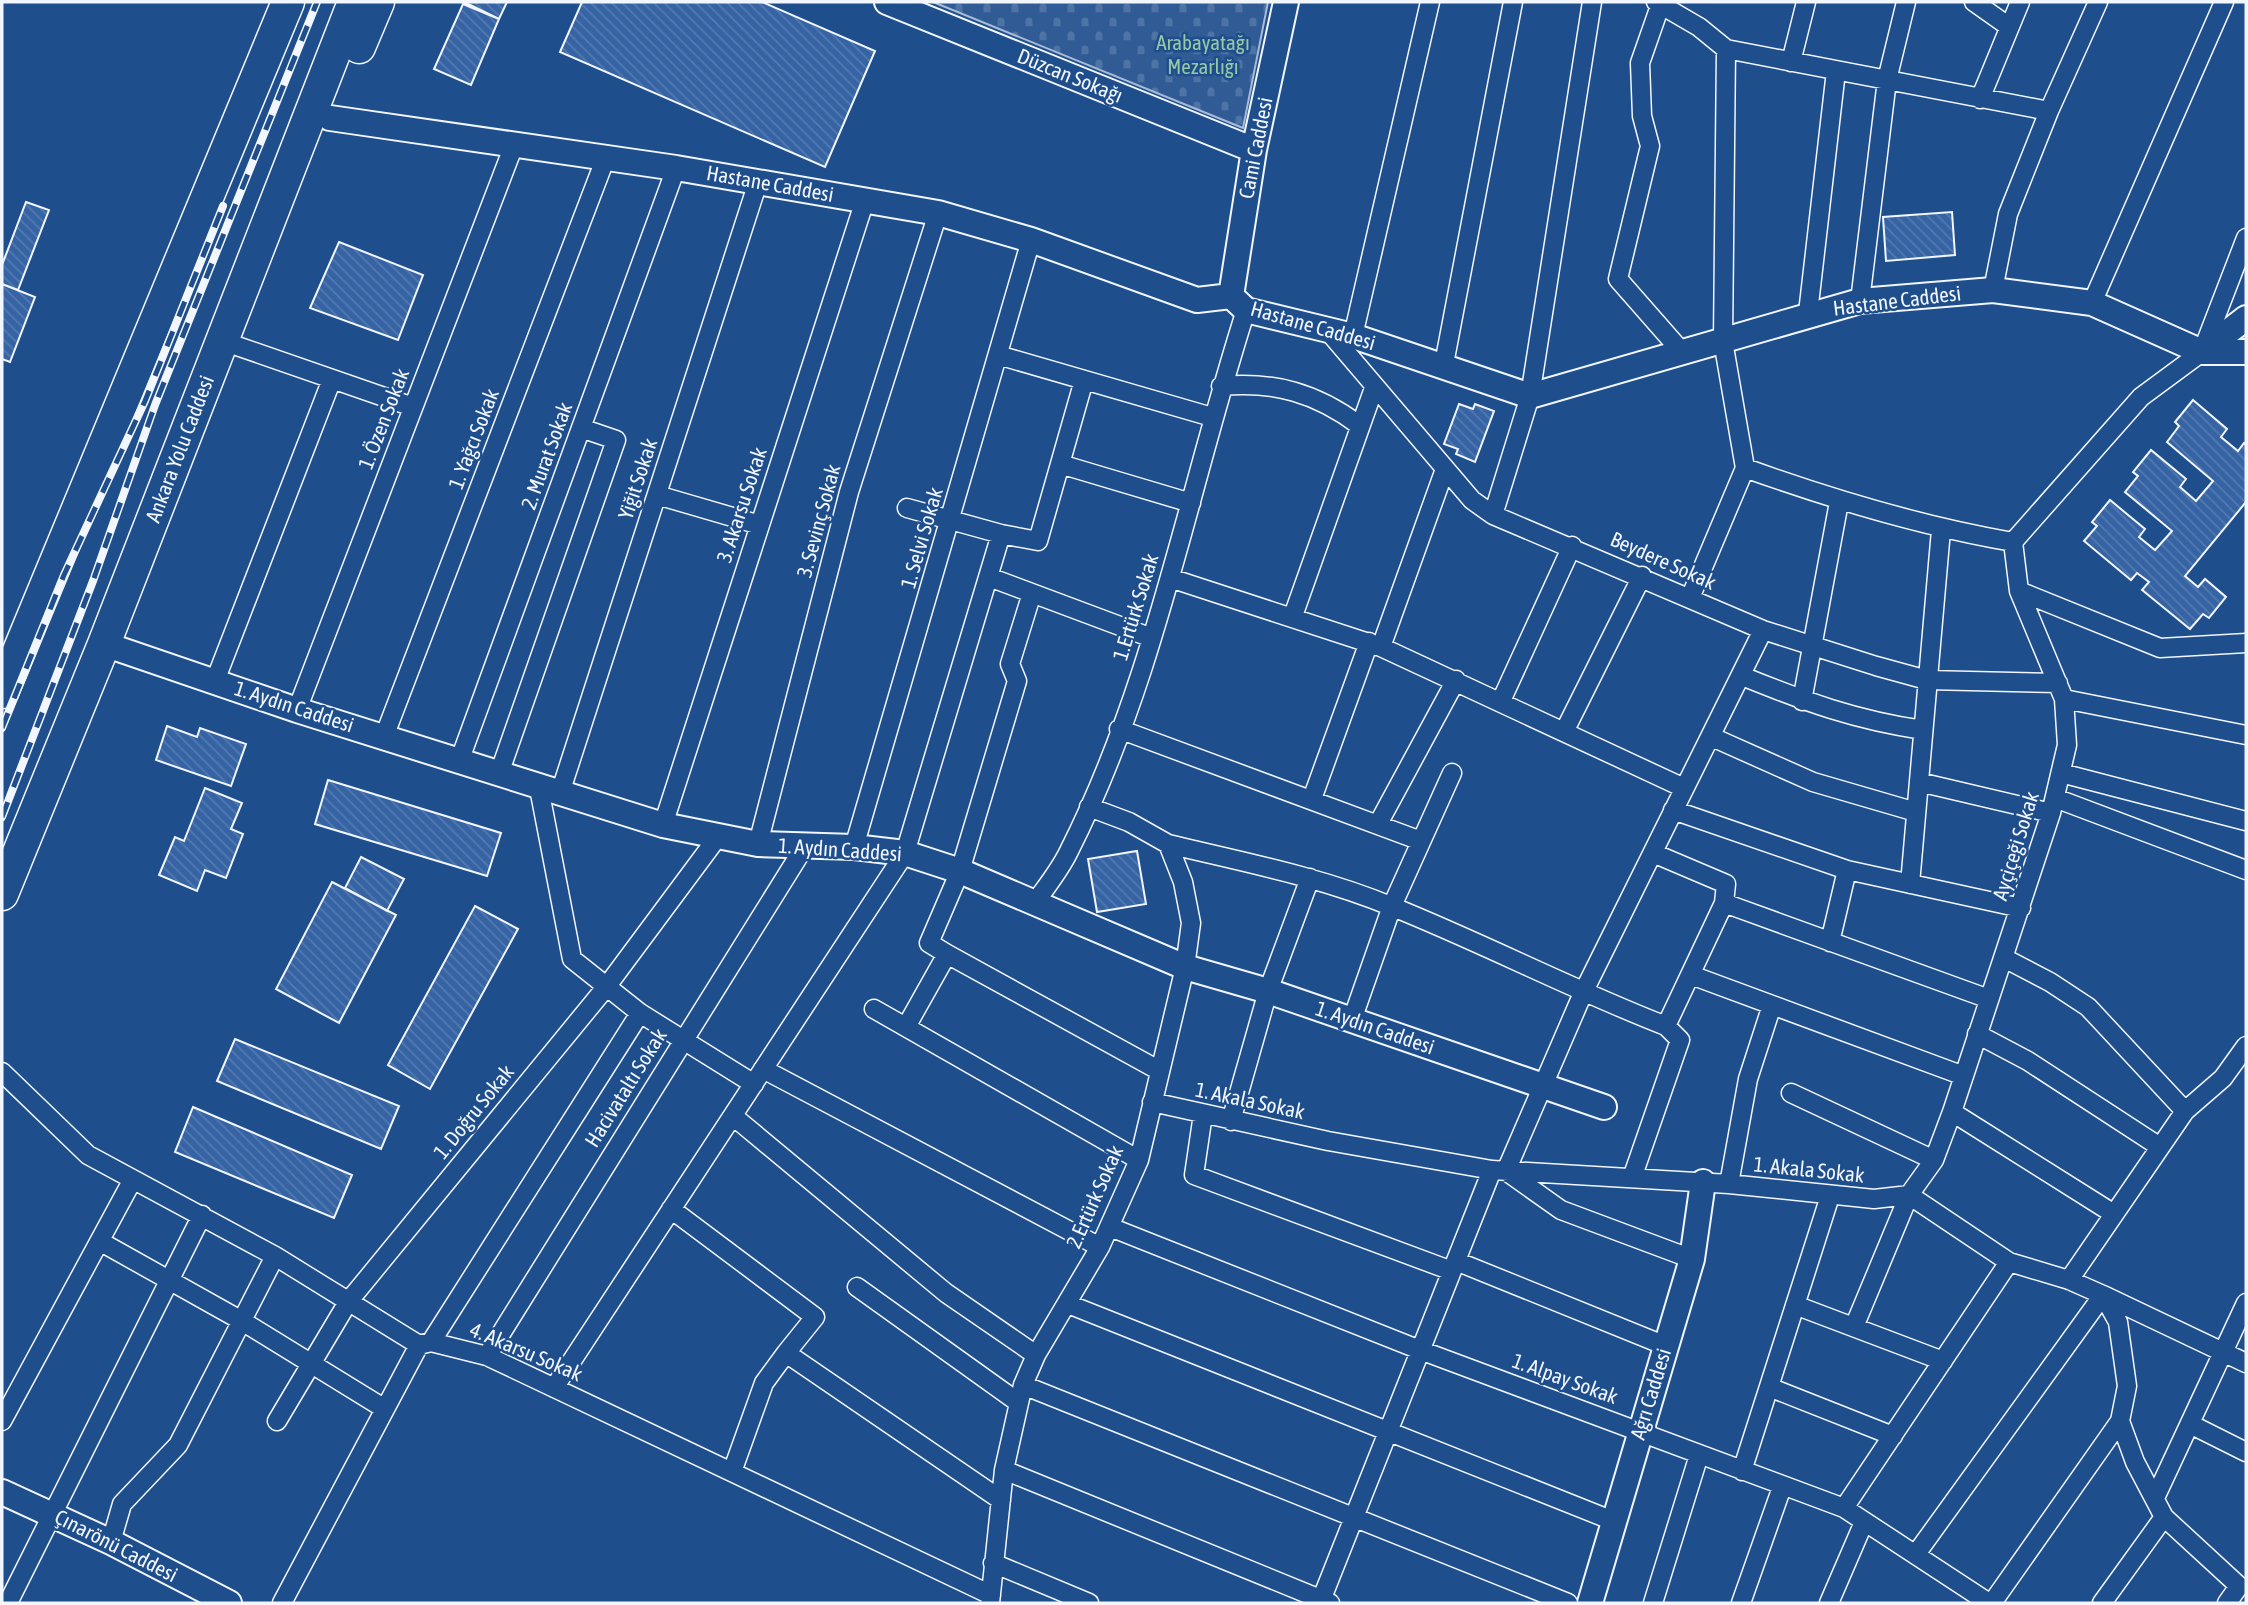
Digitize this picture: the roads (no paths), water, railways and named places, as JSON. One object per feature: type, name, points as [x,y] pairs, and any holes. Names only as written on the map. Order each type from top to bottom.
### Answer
[{"type":"highway","points":[[28,628],[91,422],[195,182],[269,2]]},
{"type":"highway","points":[[2,692],[288,2]]},
{"type":"highway","name":"Ankara Yolu Caddesi","points":[[2,894],[104,644],[354,2]]},
{"type":"highway","points":[[104,644],[188,463],[378,2]]},
{"type":"main road","name":"Cami Caddesi","points":[[1238,303],[1254,150],[1286,2]]},
{"type":"main road","name":"Düzcan Sokağı","points":[[896,4],[1254,150]]},
{"type":"main road","name":"Hastane Caddesi","points":[[330,118],[606,157],[938,213],[1031,240],[1197,300],[1238,303],[1353,336],[1444,364],[1530,396],[1723,341],[1808,313],[1860,301],[1993,290],[2092,303],[2202,352],[2246,352]]},
{"type":"main road","points":[[2202,352],[2241,319],[2246,318]]},
{"type":"main road","name":"1. Aydın Caddesi","points":[[104,644],[297,710],[500,771],[663,825],[717,838],[758,844],[854,847],[905,853],[960,871],[1185,967],[1268,991],[1604,1107]]},
{"type":"main road","name":"Ağrı Caddesi","points":[[1590,1603],[1616,1522],[1639,1430],[1692,1259],[1703,1182]]},
{"type":"main road","name":"Çınarönü Caddesi","points":[[2,1492],[54,1514],[229,1603]]},
{"type":"street","points":[[1353,336],[1430,2]]},
{"type":"street","points":[[1444,364],[1513,2]]},
{"type":"street","points":[[1493,514],[1530,396],[1592,2]]},
{"type":"street","points":[[1791,62],[1806,2]]},
{"type":"street","points":[[1860,301],[1887,80],[1906,2]]},
{"type":"street","points":[[1974,2],[2008,26]]},
{"type":"street","points":[[1980,99],[2008,26],[2020,8],[2020,2]]},
{"type":"street","points":[[1993,290],[2008,214],[2049,111],[2098,2]]},
{"type":"street","points":[[2092,303],[2224,2]]},
{"type":"street","points":[[1682,352],[1618,279],[1650,146],[1642,116],[1640,63],[1665,4],[1726,49],[2049,111]]},
{"type":"street","points":[[1690,598],[1745,468],[1723,341],[1726,49]]},
{"type":"street","points":[[1808,313],[1836,71]]},
{"type":"street","name":"1. Özen Sokak","points":[[297,710],[514,145]]},
{"type":"street","name":"1. Yağcı Sokak","points":[[384,737],[606,157]]},
{"type":"street","name":"2. Murat Sokak","points":[[460,759],[676,168]]},
{"type":"street","name":"Yiğit Sokak","points":[[550,787],[657,495],[758,182]]},
{"type":"street","name":"3. Akarsu Sokak","points":[[663,825],[865,200]]},
{"type":"street","name":"3. Sevinç Sokak","points":[[758,844],[849,492],[938,213]]},
{"type":"street","points":[[1745,468],[1839,502],[1941,530],[2013,542],[2141,397],[2202,352],[2246,238]]},
{"type":"street","name":"1. Selvi Sokak","points":[[854,847],[1031,240]]},
{"type":"street","name":"1.Ertürk Sokak","points":[[1034,904],[1069,853],[1152,638],[1191,503],[1221,386],[1238,303]]},
{"type":"street","name":"Beydere Sokak","points":[[1328,331],[1472,500],[1493,514],[1763,630],[1927,680],[2061,691],[2246,735]]},
{"type":"street","points":[[237,346],[413,407]]},
{"type":"street","points":[[998,355],[1212,417]]},
{"type":"street","points":[[215,681],[332,379]]},
{"type":"street","points":[[907,508],[1001,534],[1038,541],[1084,380]]},
{"type":"street","points":[[1221,386],[1273,385],[1299,391],[1323,401],[1359,425]]},
{"type":"street","points":[[1293,616],[1374,388]]},
{"type":"street","points":[[500,771],[616,440],[581,428]]},
{"type":"street","points":[[1060,464],[1191,503]]},
{"type":"street","points":[[1312,799],[1445,469]]},
{"type":"street","points":[[657,495],[760,525]]},
{"type":"street","points":[[1802,701],[1839,502]]},
{"type":"street","points":[[1910,884],[1941,530]]},
{"type":"street","points":[[554,1388],[905,853],[1001,534]]},
{"type":"street","name":"Ayçiçeği Sokak","points":[[1854,1327],[1909,1195],[1934,1160],[1952,1112],[2053,806],[2067,745],[2061,691],[2019,591],[2013,542]]},
{"type":"street","points":[[1501,701],[1572,546]]},
{"type":"street","points":[[1565,730],[1642,576]]},
{"type":"street","points":[[989,578],[1152,638]]},
{"type":"street","points":[[1170,578],[1375,644],[1565,730],[1684,788]]},
{"type":"street","points":[[2019,591],[2160,648],[2246,643]]},
{"type":"street","points":[[1032,593],[1010,664],[1017,681],[960,871],[929,943],[1160,1071]]},
{"type":"street","points":[[1004,1469],[1324,1602],[1354,1517],[1454,1266],[1583,993],[1763,630]]},
{"type":"street","points":[[1742,676],[1802,701],[1870,722],[1923,730]]},
{"type":"street","points":[[1378,824],[1456,681]]},
{"type":"street","points":[[1119,729],[1421,841]]},
{"type":"street","points":[[1712,737],[1813,782],[1916,812]]},
{"type":"street","points":[[1352,1020],[1392,906],[1452,773]]},
{"type":"street","points":[[2061,774],[2246,821]]},
{"type":"street","points":[[1919,782],[2053,806],[2246,870]]},
{"type":"street","points":[[550,787],[572,959],[640,1013],[683,1039],[1100,1247]]},
{"type":"street","points":[[1089,807],[1129,822],[1168,844],[1310,878],[1392,906],[1583,993],[1666,1026],[1680,1040],[1632,1178]]},
{"type":"street","points":[[1673,810],[1847,870],[2021,908]]},
{"type":"street","name":"1. Doğru Sokak","points":[[277,1421],[348,1302],[607,986],[717,838]]},
{"type":"street","name":"2.Ertürk Sokak","points":[[990,1599],[1004,1469],[1021,1394],[1036,1355],[1100,1247],[1139,1160],[1185,967],[1191,923],[1183,882],[1168,844]]},
{"type":"street","name":"Hacivataltı Sokak","points":[[487,1356],[805,846]]},
{"type":"street","points":[[1653,853],[1726,884],[1724,903],[1666,1026]]},
{"type":"street","points":[[1829,942],[1847,870]]},
{"type":"street","points":[[1231,1121],[1268,991],[1310,878]]},
{"type":"street","points":[[1724,903],[1989,999]]},
{"type":"street","points":[[906,1027],[947,954]]},
{"type":"street","points":[[2004,958],[2050,982],[2088,1007],[2185,1111]]},
{"type":"street","points":[[1691,975],[1964,1076]]},
{"type":"street","points":[[1729,1184],[1748,1079],[1772,1005]]},
{"type":"street","points":[[874,1009],[1139,1160]]},
{"type":"street","points":[[282,1603],[385,1409],[640,1013]]},
{"type":"street","points":[[1977,1034],[2028,1061],[2160,1147]]},
{"type":"street","points":[[2069,1280],[2185,1111],[2223,1078],[2246,1046]]},
{"type":"street","name":"4. Akarsu Sokak","points":[[2,1072],[89,1155],[132,1181],[202,1215],[275,1256],[348,1302],[425,1344],[487,1356],[732,1472],[990,1599]]},
{"type":"street","points":[[1791,1093],[1934,1160]]},
{"type":"street","name":"1. Akala Sokak","points":[[1152,1102],[1231,1121],[1499,1170],[1729,1184],[1874,1199],[1909,1195]]},
{"type":"street","points":[[1952,1112],[2114,1213]]},
{"type":"street","points":[[1203,1114],[1194,1175],[1454,1266],[1667,1346]]},
{"type":"street","points":[[733,1116],[946,1293],[1036,1355]]},
{"type":"street","points":[[1499,1170],[1561,1210],[1692,1259]]},
{"type":"street","points":[[2,1421],[132,1181]]},
{"type":"street","points":[[1909,1195],[2009,1262],[2069,1280],[2246,1363]]},
{"type":"street","points":[[1742,1471],[1830,1196]]},
{"type":"street","points":[[671,1209],[815,1317],[764,1383],[732,1472]]},
{"type":"street","points":[[9,1603],[202,1215]]},
{"type":"street","name":"1. Alpay Sokak","points":[[1110,1227],[1420,1350],[1844,1508],[1990,1603]]},
{"type":"street","points":[[101,1242],[171,1279],[385,1409]]},
{"type":"street","points":[[111,1542],[122,1504],[178,1445],[275,1256]]},
{"type":"street","points":[[1844,1508],[2009,1262]]},
{"type":"street","points":[[857,1287],[1021,1394],[1354,1517],[1567,1603]]},
{"type":"street","points":[[1990,1603],[2120,1421],[2127,1386],[2125,1359],[2118,1322],[2103,1295]]},
{"type":"street","points":[[1916,1554],[2103,1295]]},
{"type":"street","points":[[2155,1498],[2246,1303]]},
{"type":"street","points":[[1068,1304],[1616,1522]]},
{"type":"street","points":[[1796,1305],[1943,1361]]},
{"type":"street","points":[[786,1353],[1000,1500]]},
{"type":"street","points":[[1769,1387],[1893,1436]]},
{"type":"street","points":[[2120,1421],[2135,1462],[2164,1517],[2243,1586],[2227,1603]]},
{"type":"street","points":[[2190,1424],[2246,1452]]},
{"type":"street","points":[[1653,1603],[1699,1455]]},
{"type":"street","points":[[1741,1603],[1782,1487]]},
{"type":"street","points":[[2102,1603],[2164,1517]]},
{"type":"street","points":[[1829,1603],[1864,1522]]},
{"type":"street","points":[[993,1563],[1089,1603]]},
{"type":"railway","points":[[2,817],[93,581],[155,405],[317,2]]},
{"type":"railway","points":[[2,728],[64,575],[145,401],[223,206]]},
{"type":"park label","name":"Arabayatağı Mezarlığı","points":[[1203,55]]}]
